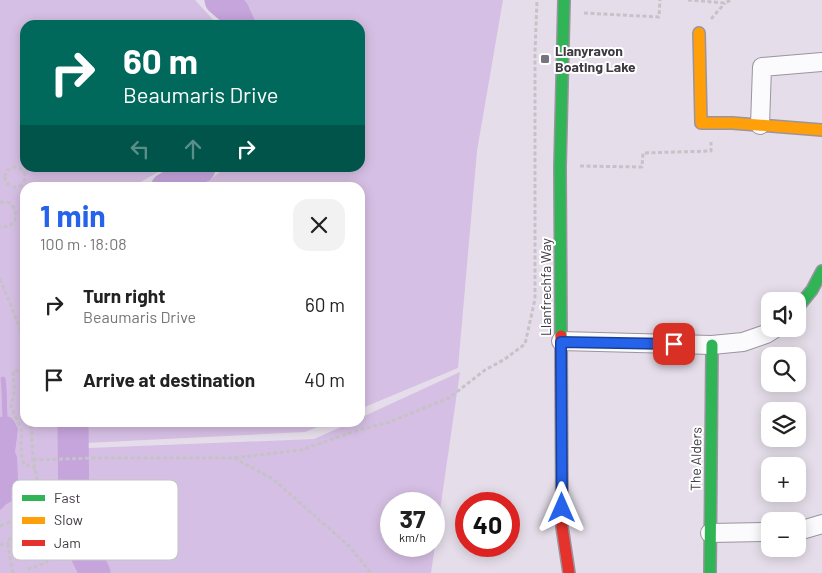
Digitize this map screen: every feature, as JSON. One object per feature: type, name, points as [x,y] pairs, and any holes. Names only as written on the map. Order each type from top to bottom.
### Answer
[{"type":"street","name":"Llanfrechfa Way","points":[[564,0],[560,167],[562,527],[570,573]]},
{"type":"street","points":[[700,33],[700,123],[732,123],[822,130]]},
{"type":"street","points":[[760,125],[762,67],[822,62]]},
{"type":"street","points":[[806,297],[822,271]]},
{"type":"street","points":[[561,342],[712,345],[743,342],[761,336]]},
{"type":"street","name":"The Alders","points":[[710,573],[712,345]]},
{"type":"street","points":[[806,529],[822,524]]},
{"type":"street","points":[[710,533],[761,532]]},
{"type":"path","points":[[34,460],[233,458],[301,450],[389,422],[449,398],[485,370],[505,359],[525,344],[535,299],[535,52],[537,0]]},
{"type":"path","points":[[584,13],[659,16],[660,0]]},
{"type":"path","points":[[688,0],[726,2],[731,0]]},
{"type":"path","points":[[580,166],[642,167],[643,153],[711,152],[710,124]]},
{"type":"path","points":[[20,168],[13,167],[7,170],[2,178],[12,188],[20,186]]},
{"type":"path","points":[[0,202],[10,203],[15,210],[16,218],[11,225],[0,227]]},
{"type":"path","points":[[0,280],[20,329]]},
{"type":"path","points":[[0,293],[6,294]]},
{"type":"path","points":[[20,370],[14,371],[14,392],[11,406],[22,432],[20,445],[24,464],[35,469]]},
{"type":"path","points":[[32,427],[37,480]]},
{"type":"path","points":[[233,458],[273,479],[348,546],[371,573]]},
{"type":"path","points":[[0,526],[12,522]]},
{"type":"path","points":[[12,536],[10,537],[8,548],[13,573]]},
{"type":"path","points":[[0,545],[9,542]]},
{"type":"path","points":[[31,573],[29,569],[47,562],[46,560]]},
{"type":"shaded area","points":[[0,0],[195,0],[213,20],[20,20],[20,172],[158,172],[141,182],[20,182],[20,427],[63,427],[64,449],[314,439],[341,427],[365,427],[365,416],[460,372],[443,492],[380,492],[380,557],[433,557],[431,573],[0,573]]},
{"type":"shaded area","points":[[240,0],[503,0],[477,151],[458,368],[365,407],[365,182],[207,182],[220,172],[365,172],[365,20],[250,20]]},
{"type":"shaded area","points":[[0,417],[10,417],[18,429],[15,452],[18,480],[12,480],[12,501],[5,505],[0,504]]},
{"type":"shaded area","points":[[87,427],[318,427],[305,432],[86,443]]},
{"type":"waterway","points":[[220,0],[234,12],[238,20]]},
{"type":"waterway","points":[[176,182],[193,172]]},
{"type":"waterway","points":[[3,379],[5,416]]},
{"type":"waterway","points":[[73,427],[74,480]]},
{"type":"waterway","points":[[89,560],[95,573]]},
{"type":"traffic: fast","points":[[561,336],[560,167],[564,0]]},
{"type":"traffic: fast","points":[[806,297],[822,271]]},
{"type":"traffic: fast","points":[[710,573],[712,345]]},
{"type":"traffic: slow","points":[[699,33],[701,123],[732,123],[822,130]]},
{"type":"traffic: jam","points":[[561,336],[562,527],[569,573]]},
{"type":"place","name":"Llanyravon Boating Lake","points":[[545,59]]},
{"type":"route","points":[[562,508],[561,342],[674,344]]}]
